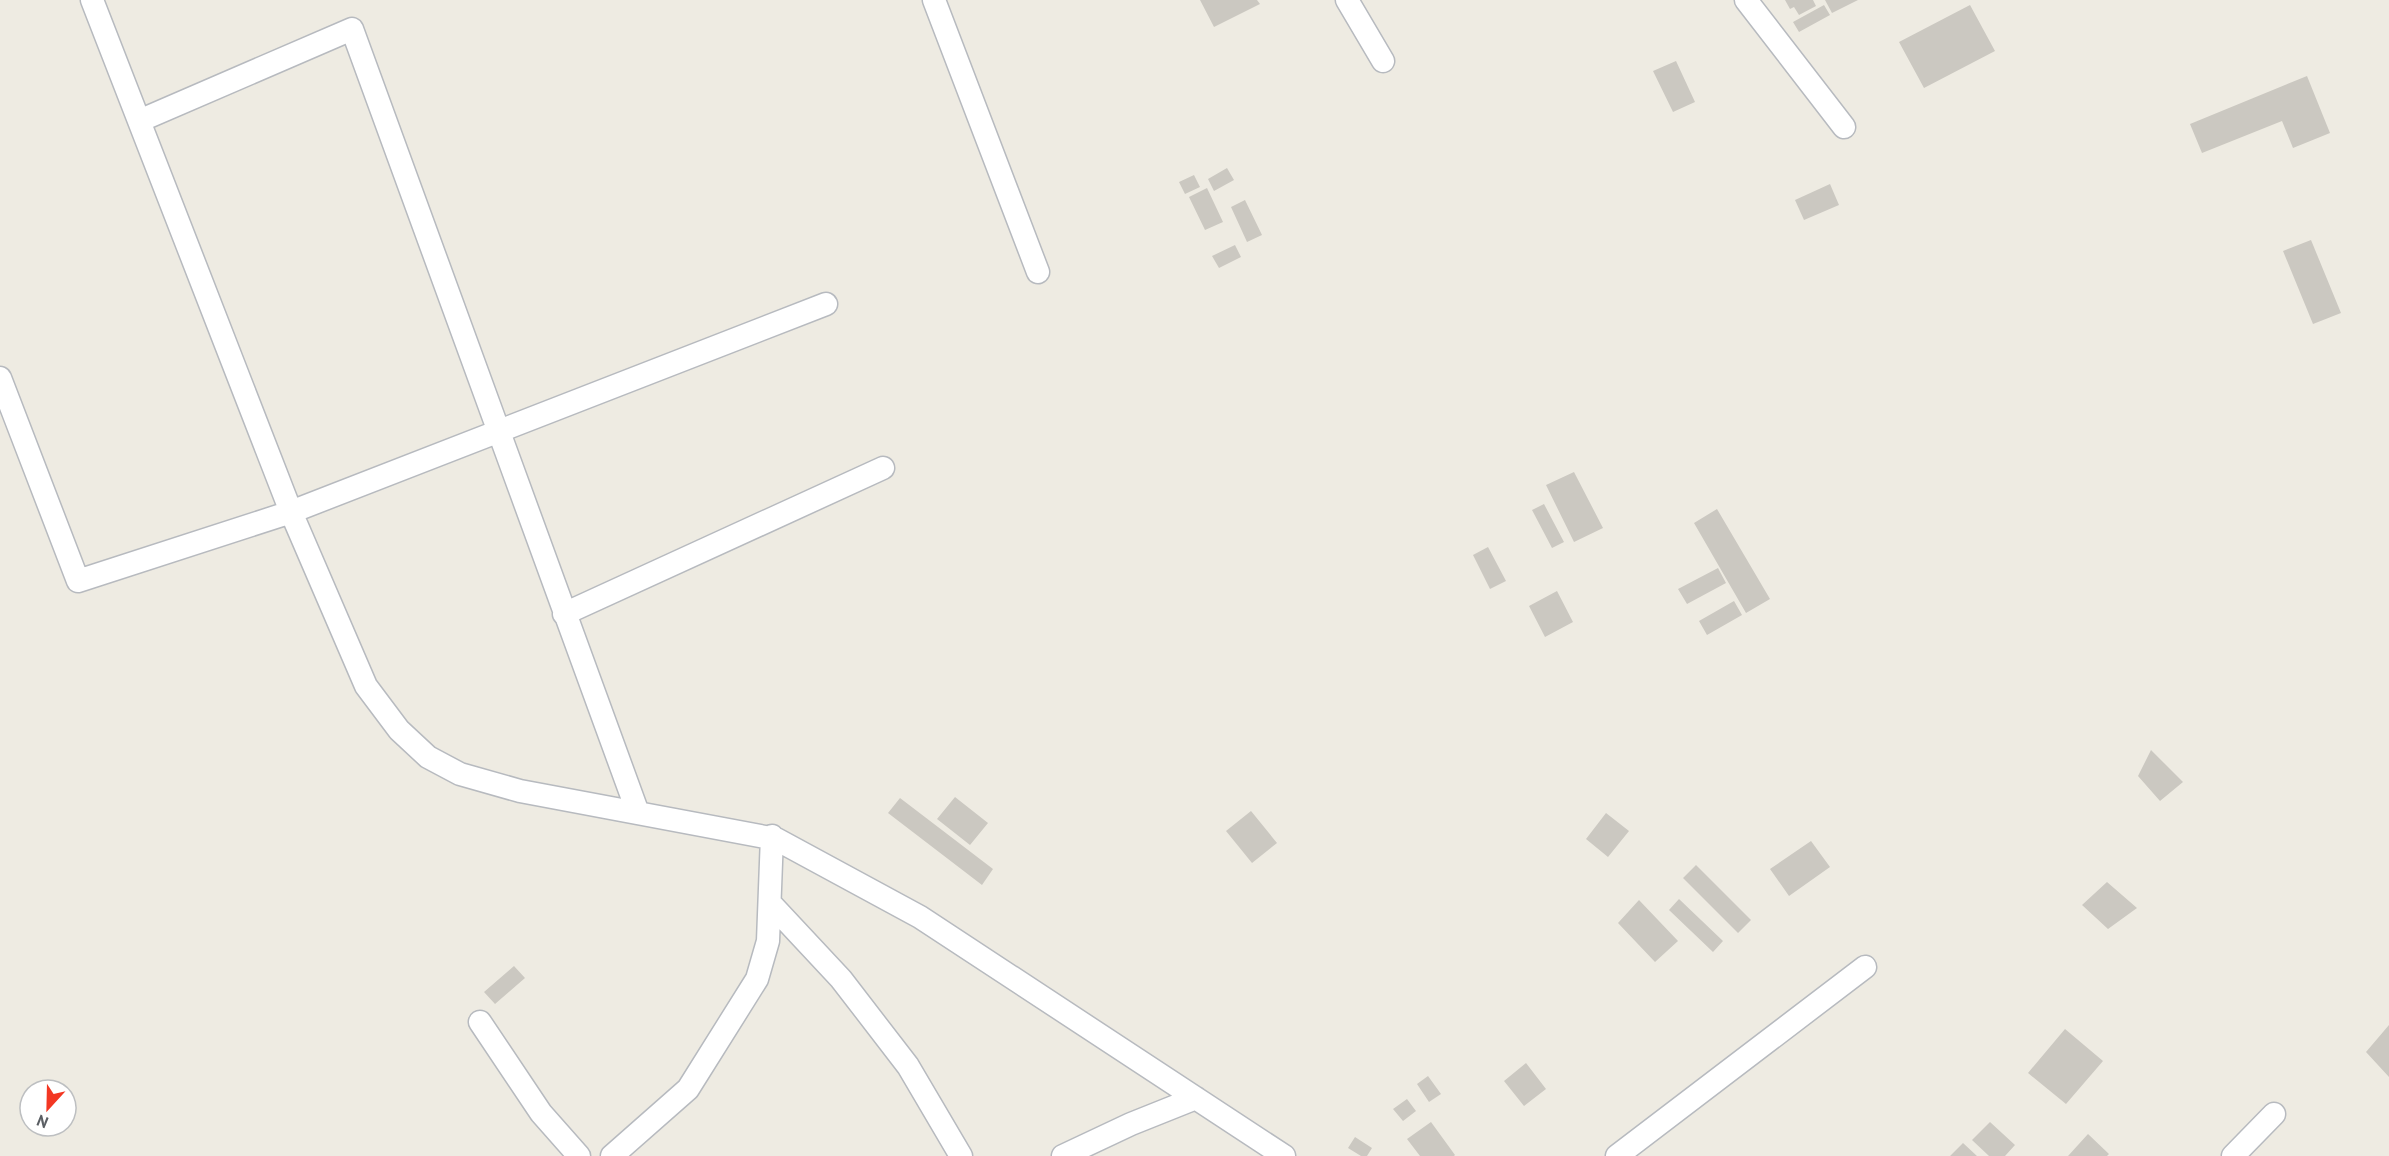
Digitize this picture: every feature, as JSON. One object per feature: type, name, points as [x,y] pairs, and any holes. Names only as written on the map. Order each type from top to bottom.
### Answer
[{"type":"street","points":[[92,0],[291,512],[366,686],[399,730],[428,757],[460,774],[520,791],[772,837],[920,917],[1284,1156]]},
{"type":"street","points":[[934,0],[1038,272]]},
{"type":"street","points":[[1347,0],[1383,61]]},
{"type":"street","points":[[1746,0],[1844,127]]},
{"type":"street","points":[[139,121],[352,29],[638,813]]},
{"type":"street","points":[[0,378],[78,581],[291,512],[825,304]]},
{"type":"street","points":[[564,614],[883,468]]},
{"type":"street","points":[[612,1156],[688,1089],[757,979],[768,941],[772,837]]},
{"type":"street","points":[[770,903],[841,979],[908,1066],[961,1156]]},
{"type":"street","points":[[1617,1156],[1865,967]]},
{"type":"street","points":[[480,1022],[541,1113],[579,1156]]},
{"type":"street","points":[[1063,1156],[1131,1124],[1196,1098]]},
{"type":"street","points":[[2233,1156],[2274,1114]]},
{"type":"building","points":[[1200,0],[1257,0],[1260,4],[1214,27]]},
{"type":"building","points":[[1785,0],[1813,0],[1816,6],[1799,15],[1794,7],[1790,9]]},
{"type":"building","points":[[1825,0],[1858,0],[1832,13]]},
{"type":"building","points":[[1824,5],[1830,15],[1799,32],[1793,22]]},
{"type":"building","points":[[1970,5],[1995,51],[1924,88],[1899,42]]},
{"type":"building","points":[[1676,61],[1695,102],[1673,112],[1653,71]]},
{"type":"building","points":[[2307,76],[2330,133],[2293,148],[2282,121],[2202,153],[2190,124]]},
{"type":"building","points":[[1227,168],[1234,180],[1214,191],[1208,179]]},
{"type":"building","points":[[1194,175],[1200,187],[1185,194],[1179,182]]},
{"type":"building","points":[[1830,184],[1839,205],[1804,220],[1795,200]]},
{"type":"building","points":[[1207,188],[1223,222],[1205,230],[1189,197]]},
{"type":"building","points":[[1245,200],[1262,235],[1247,242],[1231,207]]},
{"type":"building","points":[[2311,240],[2341,313],[2313,324],[2283,251]]},
{"type":"building","points":[[1235,245],[1241,257],[1219,268],[1212,256]]},
{"type":"building","points":[[1574,472],[1603,528],[1574,542],[1546,485]]},
{"type":"building","points":[[1544,504],[1564,542],[1552,548],[1532,510]]},
{"type":"building","points":[[1717,509],[1770,599],[1746,613],[1694,523]]},
{"type":"building","points":[[1488,547],[1506,581],[1490,589],[1473,555]]},
{"type":"building","points":[[1718,568],[1726,583],[1687,604],[1678,589]]},
{"type":"building","points":[[1557,591],[1573,622],[1545,637],[1529,606]]},
{"type":"building","points":[[1734,601],[1742,615],[1707,635],[1699,621]]},
{"type":"building","points":[[2151,750],[2183,782],[2160,801],[2138,776]]},
{"type":"building","points":[[955,797],[988,823],[970,845],[937,819]]},
{"type":"building","points":[[900,798],[993,869],[982,885],[888,813]]},
{"type":"building","points":[[1251,811],[1277,843],[1252,863],[1226,831]]},
{"type":"building","points":[[1606,813],[1629,831],[1608,857],[1586,839]]},
{"type":"building","points":[[1811,841],[1830,867],[1789,896],[1770,869]]},
{"type":"building","points":[[1696,865],[1751,920],[1738,933],[1683,878]]},
{"type":"building","points":[[2107,882],[2137,908],[2108,929],[2082,905]]},
{"type":"building","points":[[1679,899],[1723,941],[1713,952],[1669,910]]},
{"type":"building","points":[[1639,900],[1678,941],[1655,962],[1618,923]]},
{"type":"building","points":[[514,966],[525,978],[495,1004],[484,992]]},
{"type":"building","points":[[2389,1025],[2389,1077],[2366,1052]]},
{"type":"building","points":[[2065,1029],[2103,1061],[2066,1104],[2028,1073]]},
{"type":"building","points":[[1526,1063],[1546,1089],[1524,1106],[1504,1081]]},
{"type":"building","points":[[1428,1076],[1441,1094],[1429,1102],[1417,1084]]},
{"type":"building","points":[[1407,1099],[1416,1111],[1403,1121],[1393,1109]]},
{"type":"building","points":[[1431,1122],[1454,1156],[1420,1156],[1407,1139]]},
{"type":"building","points":[[1990,1122],[2015,1145],[2005,1156],[1989,1156],[1972,1140]]},
{"type":"building","points":[[2088,1134],[2109,1154],[2107,1156],[2068,1156]]},
{"type":"building","points":[[1355,1137],[1372,1148],[1367,1156],[1361,1156],[1348,1148]]},
{"type":"building","points":[[1963,1143],[1977,1156],[1950,1156]]}]
